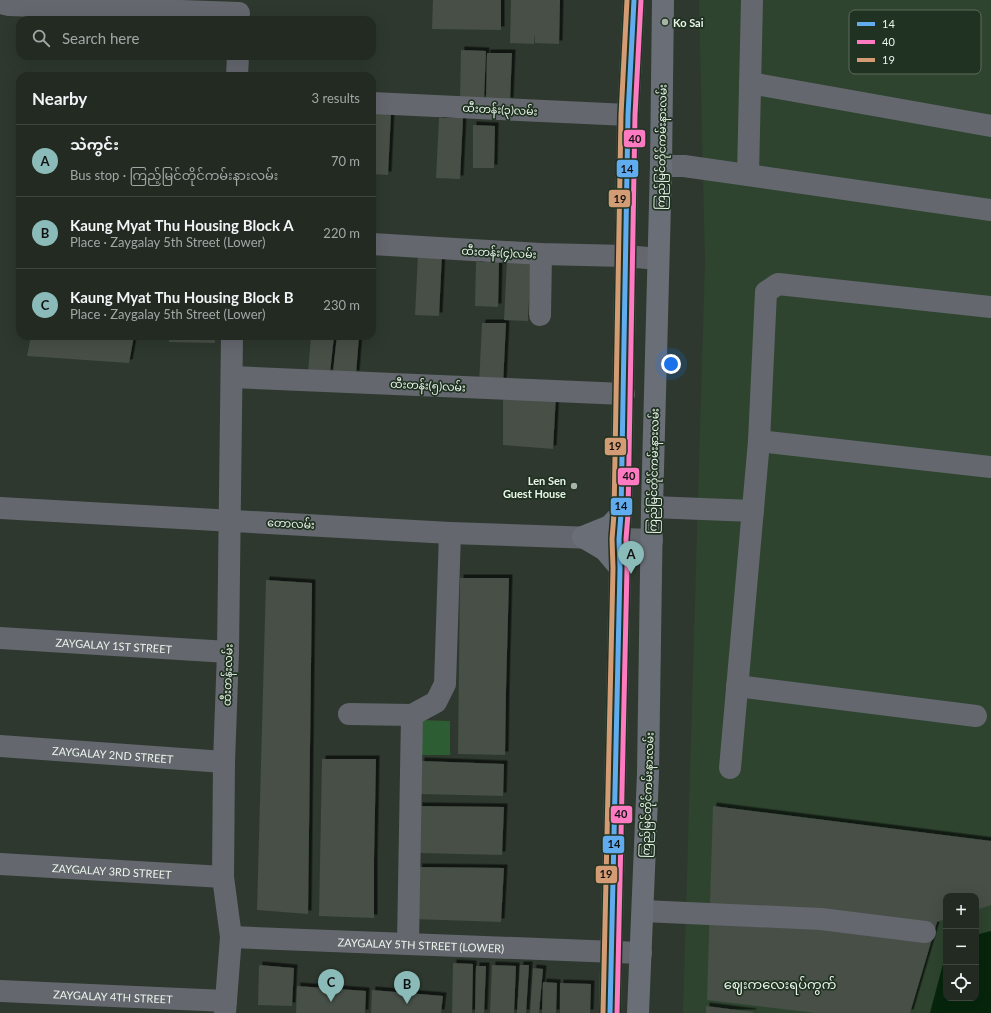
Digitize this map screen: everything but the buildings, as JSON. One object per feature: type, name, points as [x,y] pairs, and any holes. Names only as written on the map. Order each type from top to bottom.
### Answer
[{"type":"main road","points":[[610,1013],[610,952],[620,568],[619,539],[624,394],[628,115],[634,0]]},
{"type":"main road","name":"ကြည်မြင်တိုင်ကမ်းနားလမ်း","points":[[638,1013],[648,774],[652,507],[661,166],[663,0]]},
{"type":"main road","points":[[582,537],[610,526],[621,514]]},
{"type":"main road","points":[[582,537],[605,550],[620,568]]},
{"type":"main road","points":[[617,676],[650,677]]},
{"type":"street","points":[[748,175],[752,0]]},
{"type":"street","points":[[0,3],[9,5],[114,4],[239,11]]},
{"type":"street","points":[[237,72],[238,60]]},
{"type":"street","points":[[750,83],[991,126]]},
{"type":"street","name":"ထီးတန်း(၃)လမ်း","points":[[376,103],[628,115]]},
{"type":"street","points":[[661,166],[684,166],[991,210]]},
{"type":"street","name":"ထီးတန်း(၄)လမ်း","points":[[376,244],[541,254],[626,256],[658,259]]},
{"type":"street","points":[[540,315],[541,254]]},
{"type":"street","points":[[730,768],[759,441],[766,292],[778,284],[991,307]]},
{"type":"street","name":"ထီးတန်းလမ်း","points":[[226,1007],[231,937],[224,877],[224,762],[228,652],[232,340]]},
{"type":"street","name":"ထီးတန်း(၅)လမ်း","points":[[232,376],[624,394]]},
{"type":"street","points":[[759,441],[991,467]]},
{"type":"street","points":[[652,507],[753,511]]},
{"type":"street","name":"တောလမ်း","points":[[0,508],[450,533],[652,540]]},
{"type":"street","points":[[349,714],[412,716],[436,702],[445,684],[450,533]]},
{"type":"street","name":"ZAYGALAY 1ST STREET","points":[[0,638],[228,652]]},
{"type":"street","points":[[737,686],[976,716]]},
{"type":"street","points":[[408,944],[412,716]]},
{"type":"street","name":"ZAYGALAY 2ND STREET","points":[[0,746],[224,762]]},
{"type":"street","name":"ZAYGALAY 3RD STREET","points":[[0,864],[224,877]]},
{"type":"street","points":[[643,911],[821,919],[925,932]]},
{"type":"street","name":"ZAYGALAY 5TH STREET (LOWER)","points":[[231,937],[641,953]]},
{"type":"street","name":"ZAYGALAY 4TH STREET","points":[[0,991],[226,1007]]},
{"type":"shaded area","points":[[699,0],[991,0],[991,931],[979,934],[979,893],[943,893],[943,964],[930,1013],[683,1013],[705,261]]},
{"type":"shaded area","points":[[419,720],[450,721],[450,755],[418,755]]},
{"type":"shaded area","points":[[991,931],[991,1013],[930,1013],[943,964],[943,1001],[979,1001],[979,934]]},
{"type":"transit line","name":"19","points":[[603,1013],[621,115],[627,0]]},
{"type":"transit line","name":"14","points":[[610,1013],[628,115],[634,0]]},
{"type":"transit line","name":"40","points":[[617,1013],[635,115],[641,0]]},
{"type":"place","name":"Ko Sai","points":[[665,22]]},
{"type":"place","name":"Len Sen Guest House","points":[[574,486]]},
{"type":"place","name":"သဲကွင်း","points":[[631,574]]},
{"type":"place","name":"Kaung Myat Thu Housing Block B","points":[[331,1002]]},
{"type":"place","name":"Kaung Myat Thu Housing Block A","points":[[407,1004]]},
{"type":"district","name":"ဈေးကလေးရပ်ကွက်","points":[[780,984]]}]
